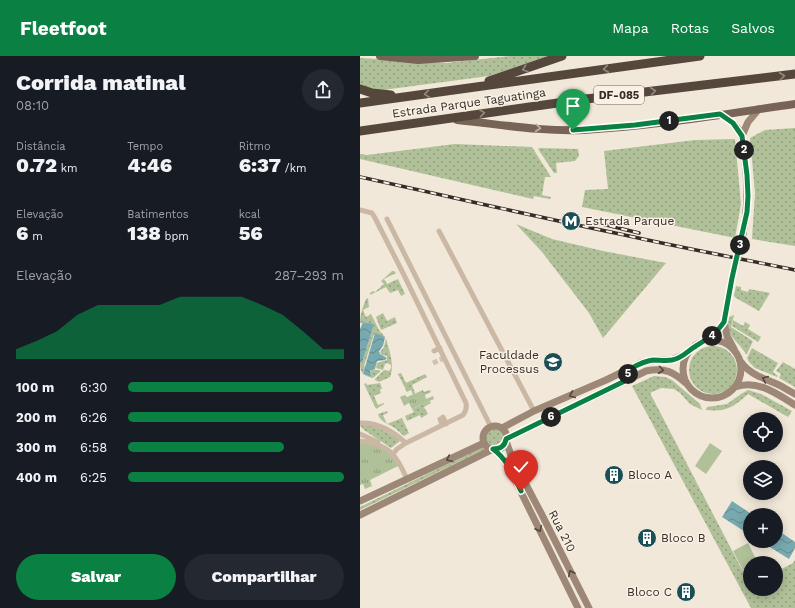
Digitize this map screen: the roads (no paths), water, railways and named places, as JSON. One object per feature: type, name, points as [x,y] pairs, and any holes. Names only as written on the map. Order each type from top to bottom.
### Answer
[{"type":"highway","points":[[466,88],[562,56]]},
{"type":"highway","name":"Estrada Parque Taguatinga","points":[[360,103],[700,56]]},
{"type":"highway","name":"Estrada Parque Taguatinga","points":[[360,131],[586,99],[795,74]]},
{"type":"highway","points":[[360,89],[372,93],[408,96]]},
{"type":"main road","points":[[380,56],[418,60],[475,56]]},
{"type":"main road","points":[[444,118],[546,129],[583,130],[635,125],[795,104]]},
{"type":"main road","points":[[742,136],[748,122],[759,109]]},
{"type":"main road","points":[[360,515],[493,449],[501,448],[506,440],[646,371],[663,369],[679,376],[697,394],[709,398],[723,396],[734,387],[739,379],[741,369],[724,322],[747,212],[747,175],[742,136],[733,123],[720,114]]},
{"type":"main road","points":[[688,385],[684,377],[683,369],[684,360],[688,353],[716,332],[724,322]]},
{"type":"main road","points":[[701,343],[710,340],[720,342],[729,346],[736,353]]},
{"type":"main road","points":[[493,449],[489,448],[484,443],[483,435],[487,429],[491,427],[494,426],[502,428],[534,411],[607,380],[641,363],[652,360],[671,360],[688,353]]},
{"type":"main road","points":[[739,360],[745,368],[752,373],[795,394]]},
{"type":"main road","points":[[629,369],[628,374],[632,378]]},
{"type":"main road","points":[[607,380],[611,383],[611,389]]},
{"type":"main road","points":[[734,387],[746,384],[757,385],[795,405]]},
{"type":"main road","points":[[502,428],[505,433],[506,440]]},
{"type":"main road","name":"Rua 210","points":[[506,440],[512,458],[589,608]]},
{"type":"main road","points":[[360,501],[484,443]]},
{"type":"main road","name":"Rua 210","points":[[493,449],[499,453],[512,473],[578,608]]},
{"type":"street","points":[[360,210],[372,214],[375,218],[441,350],[467,407],[466,412],[463,415],[406,443],[396,449],[393,454]]},
{"type":"street","points":[[387,220],[491,427]]},
{"type":"street","points":[[439,231],[534,411]]},
{"type":"street","points":[[435,353],[441,350]]},
{"type":"street","points":[[441,418],[444,425]]},
{"type":"street","points":[[360,423],[378,425],[399,437],[406,443]]},
{"type":"street","points":[[360,429],[363,432],[361,438]]},
{"type":"street","points":[[361,438],[387,449]]},
{"type":"street","points":[[361,438],[387,446],[387,449],[393,454],[407,479]]},
{"type":"water","points":[[363,322],[374,324],[362,363],[360,362],[360,329]]},
{"type":"water","points":[[375,333],[385,337],[383,346],[379,351],[380,354],[387,358],[385,360],[377,361],[375,369],[370,371],[371,377],[363,374]]},
{"type":"water","points":[[732,501],[743,508],[743,530],[722,517]]},
{"type":"water","points":[[783,534],[795,542],[795,548],[789,559],[771,548],[783,548]]},
{"type":"tunnel","points":[[433,363],[444,358]]},
{"type":"railway","points":[[360,177],[587,227],[795,270]]},
{"type":"railway","points":[[598,223],[639,233]]},
{"type":"place","name":"Estrada Parque","points":[[571,221]]},
{"type":"place","name":"Faculdade Processus","points":[[553,362]]},
{"type":"place","name":"Bloco A","points":[[614,475]]},
{"type":"place","name":"Bloco B","points":[[647,538]]},
{"type":"place","name":"Bloco C","points":[[686,592]]}]
